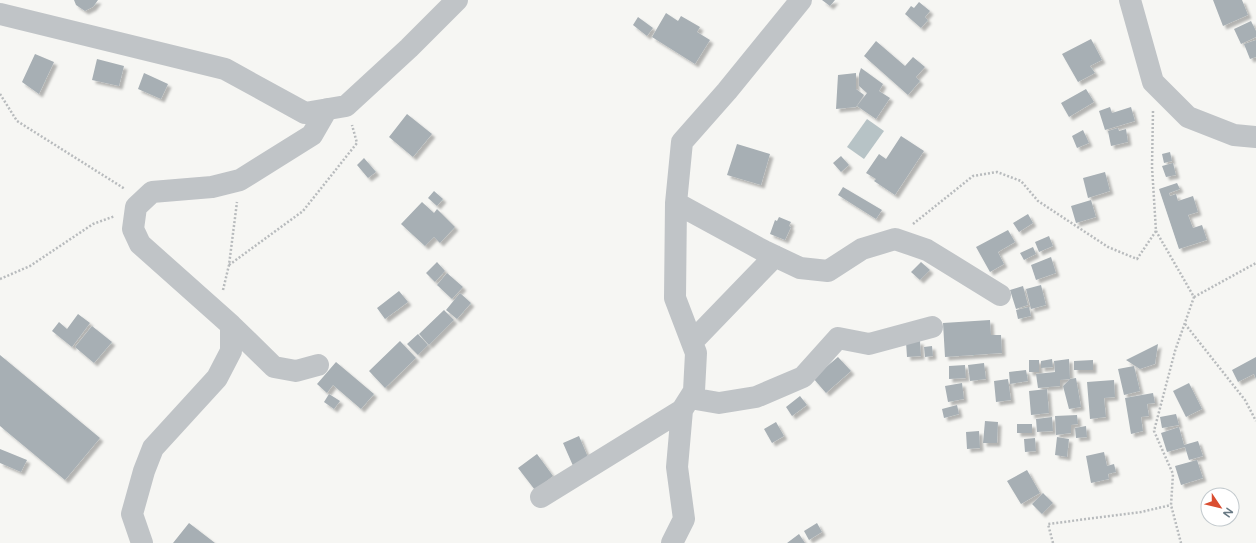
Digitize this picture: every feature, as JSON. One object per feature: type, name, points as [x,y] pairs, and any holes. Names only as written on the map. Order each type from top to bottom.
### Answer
[{"type":"street","points":[[318,365],[296,371],[274,367],[224,319],[140,244],[133,229],[136,207],[152,192],[212,187],[240,180],[312,135],[337,108],[409,48],[457,0]]},
{"type":"street","points":[[672,543],[684,519],[677,467],[686,404],[694,391],[696,360],[696,353],[675,298],[676,203],[682,142],[727,91],[801,0]]},
{"type":"street","points":[[1130,0],[1153,82],[1188,117],[1234,135],[1256,137]]},
{"type":"street","points":[[0,14],[225,69],[305,113],[337,108]]},
{"type":"street","points":[[676,203],[800,268],[828,271],[862,249],[895,239],[927,250],[1000,295]]},
{"type":"street","points":[[692,342],[775,256]]},
{"type":"street","points":[[142,543],[132,514],[144,471],[153,448],[217,378],[231,352],[224,319]]},
{"type":"street","points":[[541,497],[686,404],[719,403],[756,397],[803,377],[838,338],[869,344],[932,327]]},
{"type":"path","points":[[1153,82],[1152,167],[1156,231],[1194,297]]},
{"type":"path","points":[[0,94],[17,121],[124,188],[136,207],[92,224],[30,266],[0,279]]},
{"type":"path","points":[[229,265],[303,211],[357,143],[337,108]]},
{"type":"path","points":[[895,239],[973,176],[997,172],[1021,181],[1038,201],[1108,248],[1137,259],[1156,231]]},
{"type":"path","points":[[224,319],[229,265],[240,180]]},
{"type":"path","points":[[1181,543],[1171,505],[1173,474],[1154,431],[1175,351],[1194,297],[1256,263]]},
{"type":"path","points":[[1185,324],[1245,400],[1256,421]]},
{"type":"path","points":[[1053,543],[1048,524],[1142,512],[1171,505]]},
{"type":"shaded area","points":[[867,119],[884,131],[864,159],[847,147]]},
{"type":"building","points":[[74,0],[98,0],[93,7],[85,11],[76,5]]},
{"type":"building","points":[[822,0],[835,0],[830,6]]},
{"type":"building","points":[[1213,0],[1242,0],[1248,15],[1223,26]]},
{"type":"building","points":[[919,2],[930,11],[925,17],[928,20],[921,28],[905,14],[911,6],[914,8]]},
{"type":"building","points":[[666,13],[678,21],[681,16],[700,27],[697,32],[710,40],[695,64],[652,37]]},
{"type":"building","points":[[638,17],[653,28],[647,36],[633,25]]},
{"type":"building","points":[[1251,21],[1256,31],[1256,37],[1241,44],[1234,29]]},
{"type":"building","points":[[1091,39],[1102,60],[1090,66],[1095,73],[1078,82],[1062,54]]},
{"type":"building","points":[[1256,40],[1256,57],[1250,59],[1244,44]]},
{"type":"building","points":[[876,41],[905,66],[913,57],[925,67],[916,77],[920,81],[908,95],[864,56]]},
{"type":"building","points":[[35,54],[54,62],[39,94],[22,82]]},
{"type":"building","points":[[97,59],[124,66],[119,86],[92,80]]},
{"type":"building","points":[[861,68],[883,84],[879,91],[890,98],[876,119],[857,106],[867,93],[859,86],[859,74]]},
{"type":"building","points":[[144,73],[168,84],[161,99],[138,89]]},
{"type":"building","points":[[856,73],[856,89],[864,95],[856,107],[836,109],[838,75]]},
{"type":"building","points":[[1086,89],[1094,102],[1069,117],[1061,103]]},
{"type":"building","points":[[1110,107],[1112,113],[1131,107],[1135,121],[1105,130],[1099,111]]},
{"type":"building","points":[[407,114],[432,134],[413,157],[389,137]]},
{"type":"building","points":[[1118,128],[1119,131],[1126,129],[1128,142],[1111,146],[1108,131]]},
{"type":"building","points":[[1083,130],[1089,143],[1077,148],[1072,136]]},
{"type":"building","points":[[901,136],[924,151],[895,195],[874,181],[876,179],[866,173],[879,154],[886,159]]},
{"type":"building","points":[[737,144],[770,154],[761,185],[727,175]]},
{"type":"building","points":[[1170,152],[1172,161],[1164,163],[1162,154]]},
{"type":"building","points":[[841,156],[849,165],[841,172],[833,163]]},
{"type":"building","points":[[364,158],[376,172],[368,178],[357,165]]},
{"type":"building","points":[[1173,163],[1176,175],[1166,177],[1162,166]]},
{"type":"building","points":[[1105,172],[1110,191],[1088,198],[1083,178]]},
{"type":"building","points":[[1177,183],[1180,189],[1169,193],[1170,196],[1176,194],[1178,201],[1193,196],[1198,212],[1188,215],[1193,228],[1202,225],[1207,240],[1179,249],[1159,189]]},
{"type":"building","points":[[843,187],[882,210],[876,219],[838,195]]},
{"type":"building","points":[[434,191],[443,199],[437,206],[428,198]]},
{"type":"building","points":[[1091,200],[1096,217],[1076,223],[1071,206]]},
{"type":"building","points":[[422,202],[434,213],[437,209],[455,227],[440,243],[434,237],[425,246],[401,224]]},
{"type":"building","points":[[1028,214],[1033,223],[1019,232],[1013,223]]},
{"type":"building","points":[[779,217],[791,222],[789,226],[791,227],[785,240],[770,234],[775,220],[777,221]]},
{"type":"building","points":[[1008,230],[1015,242],[998,252],[1004,264],[990,272],[976,247]]},
{"type":"building","points":[[1049,236],[1053,246],[1039,252],[1035,242]]},
{"type":"building","points":[[1033,247],[1036,254],[1024,260],[1020,253]]},
{"type":"building","points":[[1051,257],[1056,273],[1036,280],[1031,265]]},
{"type":"building","points":[[437,262],[445,271],[435,282],[426,273]]},
{"type":"building","points":[[921,262],[930,270],[920,280],[911,272]]},
{"type":"building","points":[[447,273],[463,287],[452,299],[437,285]]},
{"type":"building","points":[[1041,285],[1046,305],[1031,309],[1026,289]]},
{"type":"building","points":[[1023,286],[1028,305],[1016,309],[1010,290]]},
{"type":"building","points":[[399,291],[408,302],[385,319],[377,308]]},
{"type":"building","points":[[460,293],[471,303],[457,319],[446,310]]},
{"type":"building","points":[[1029,307],[1031,316],[1018,319],[1016,310]]},
{"type":"building","points":[[444,310],[454,320],[429,345],[419,334]]},
{"type":"building","points":[[78,314],[90,323],[72,347],[52,331],[59,322],[67,329]]},
{"type":"building","points":[[990,320],[991,335],[1001,335],[1002,353],[945,357],[943,323]]},
{"type":"building","points":[[92,326],[112,342],[94,363],[75,347]]},
{"type":"building","points":[[418,334],[428,345],[418,355],[407,344]]},
{"type":"building","points":[[400,341],[416,358],[385,388],[369,371]]},
{"type":"building","points":[[920,341],[921,356],[907,357],[906,342]]},
{"type":"building","points":[[1158,344],[1155,364],[1140,369],[1126,360]]},
{"type":"building","points":[[932,346],[933,356],[925,357],[924,347]]},
{"type":"building","points":[[0,355],[100,438],[65,480],[0,426]]},
{"type":"building","points":[[838,357],[851,371],[826,393],[813,378]]},
{"type":"building","points":[[1256,357],[1256,379],[1254,374],[1238,382],[1232,370]]},
{"type":"building","points":[[1052,359],[1053,367],[1041,368],[1041,361]]},
{"type":"building","points":[[1069,359],[1070,379],[1060,380],[1060,386],[1038,388],[1036,374],[1055,372],[1054,361]]},
{"type":"building","points":[[1029,360],[1039,360],[1039,372],[1029,372]]},
{"type":"building","points":[[1093,360],[1093,370],[1074,370],[1074,361]]},
{"type":"building","points":[[336,362],[374,394],[361,409],[333,385],[327,393],[317,384]]},
{"type":"building","points":[[984,363],[986,379],[970,381],[968,365]]},
{"type":"building","points":[[965,365],[966,378],[949,379],[949,366]]},
{"type":"building","points":[[1134,366],[1140,391],[1124,395],[1118,369]]},
{"type":"building","points":[[1026,370],[1028,381],[1010,384],[1009,372]]},
{"type":"building","points":[[1076,378],[1081,407],[1069,409],[1063,386],[1070,379]]},
{"type":"building","points":[[1008,379],[1011,400],[996,402],[994,381]]},
{"type":"building","points":[[1114,380],[1115,397],[1104,398],[1106,417],[1090,419],[1087,382]]},
{"type":"building","points":[[962,383],[964,399],[948,402],[945,386]]},
{"type":"building","points":[[1189,383],[1202,409],[1186,417],[1173,391]]},
{"type":"building","points":[[1047,389],[1049,413],[1031,415],[1029,391]]},
{"type":"building","points":[[1153,393],[1155,403],[1147,404],[1149,416],[1141,417],[1143,431],[1131,434],[1125,398]]},
{"type":"building","points":[[329,394],[340,401],[334,409],[324,402]]},
{"type":"building","points":[[800,396],[807,405],[792,416],[786,407]]},
{"type":"building","points":[[957,405],[959,414],[944,418],[942,409]]},
{"type":"building","points":[[1176,414],[1179,425],[1162,428],[1160,417]]},
{"type":"building","points":[[1077,415],[1078,424],[1071,425],[1071,433],[1056,435],[1055,416]]},
{"type":"building","points":[[1052,417],[1053,431],[1037,432],[1036,419]]},
{"type":"building","points":[[985,421],[998,422],[997,443],[983,443]]},
{"type":"building","points":[[776,422],[784,436],[772,443],[764,429]]},
{"type":"building","points":[[1017,424],[1032,424],[1032,433],[1017,433]]},
{"type":"building","points":[[1086,426],[1087,437],[1076,438],[1075,428]]},
{"type":"building","points":[[1179,427],[1184,445],[1198,441],[1203,456],[1189,460],[1185,447],[1167,452],[1161,433]]},
{"type":"building","points":[[979,431],[980,448],[967,449],[966,432]]},
{"type":"building","points":[[579,436],[590,462],[574,468],[563,443]]},
{"type":"building","points":[[1057,437],[1069,439],[1067,457],[1055,455]]},
{"type":"building","points":[[1035,438],[1036,451],[1025,452],[1024,439]]},
{"type":"building","points":[[0,449],[27,460],[21,472],[0,463]]},
{"type":"building","points":[[1104,452],[1107,466],[1114,464],[1116,472],[1108,474],[1109,479],[1091,483],[1086,456]]},
{"type":"building","points":[[537,454],[553,476],[535,490],[518,468]]},
{"type":"building","points":[[1197,460],[1203,478],[1181,485],[1175,466]]},
{"type":"building","points":[[1027,470],[1040,493],[1021,504],[1007,481]]},
{"type":"building","points":[[1043,493],[1053,503],[1042,514],[1032,504]]},
{"type":"building","points":[[189,523],[215,543],[173,543]]},
{"type":"building","points":[[817,523],[822,532],[809,540],[804,531]]},
{"type":"building","points":[[799,534],[805,543],[787,543]]}]
